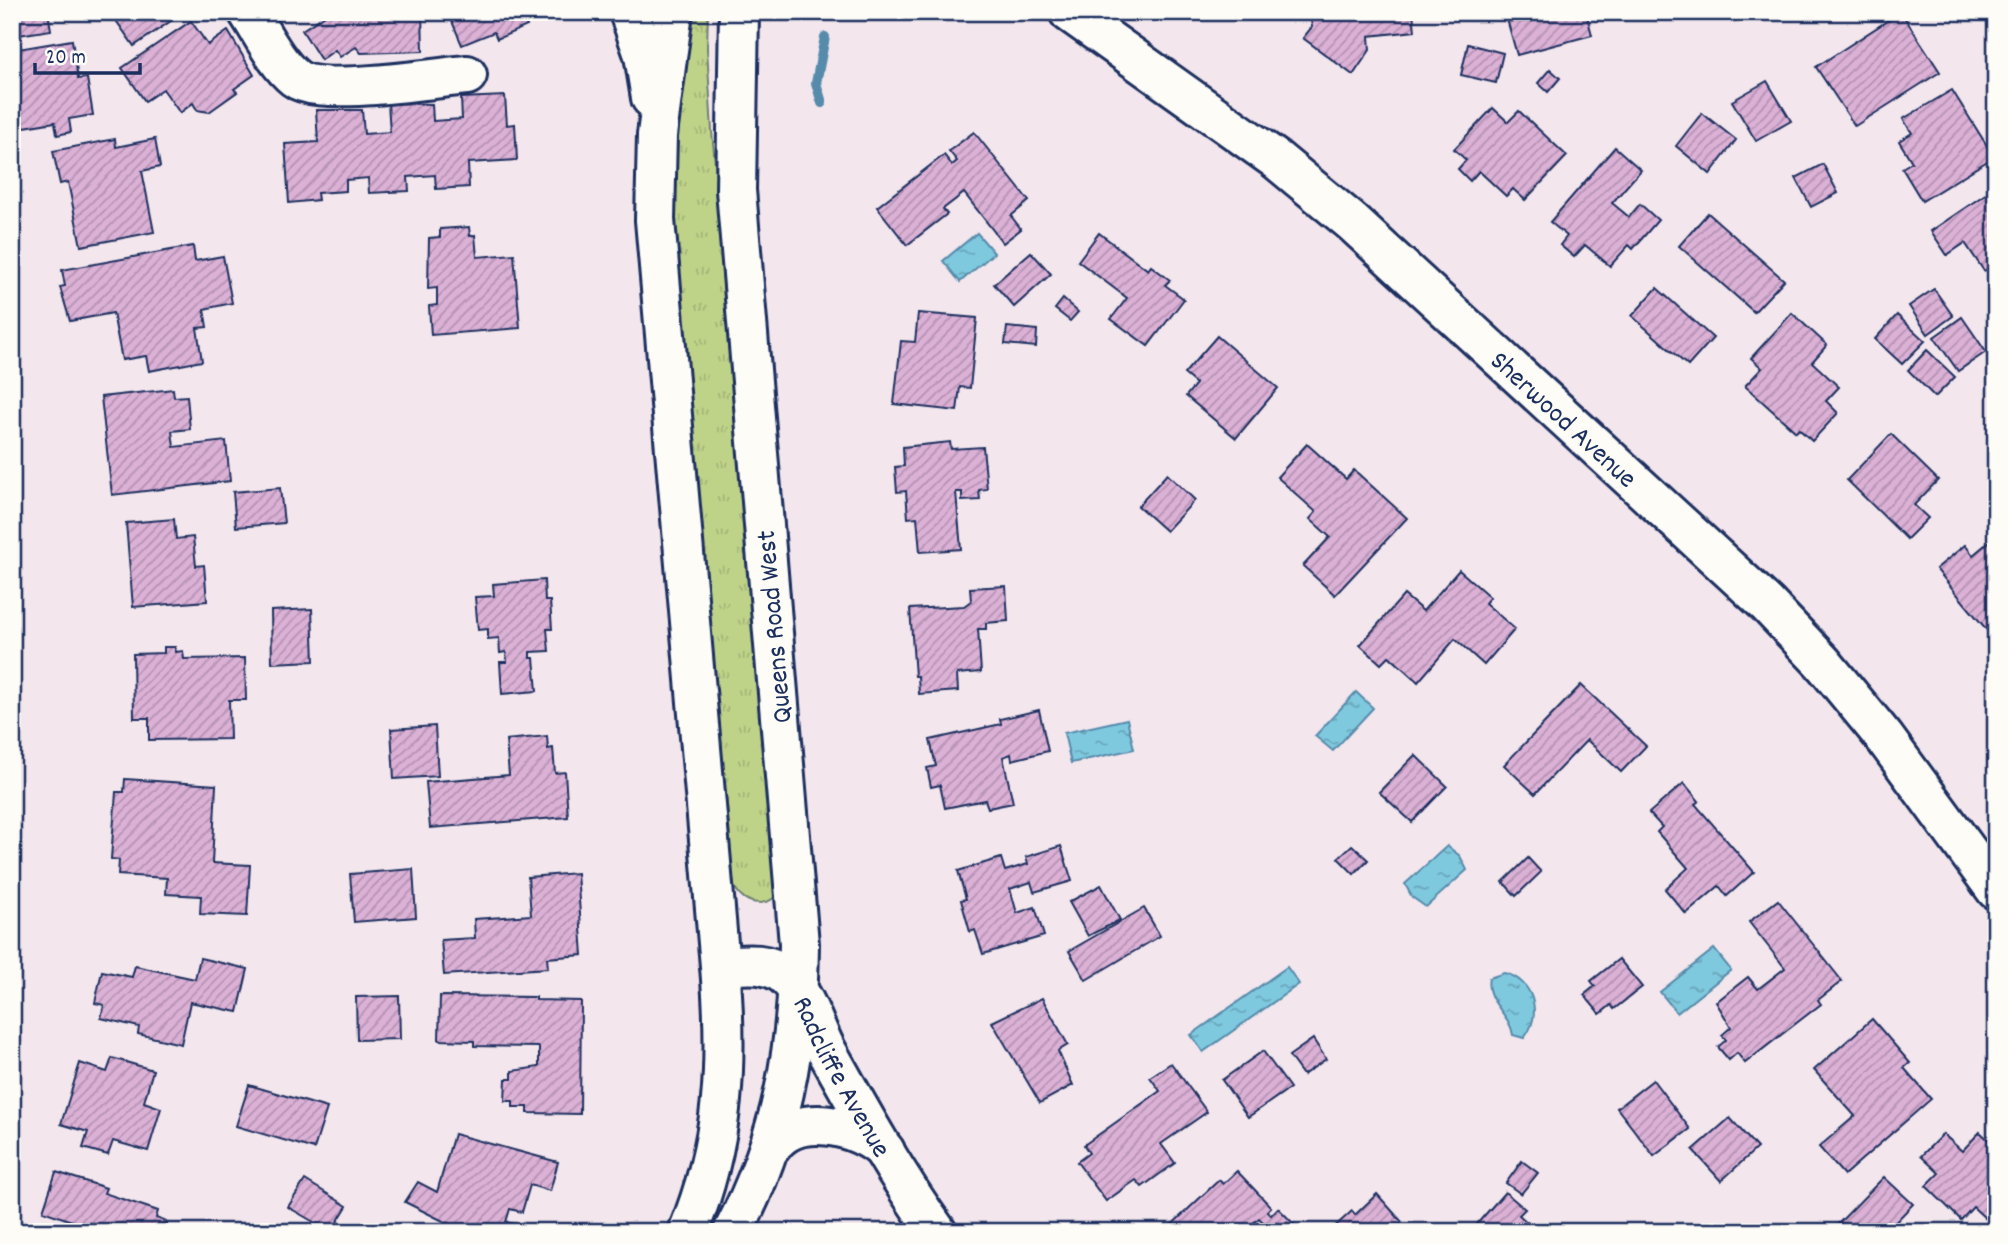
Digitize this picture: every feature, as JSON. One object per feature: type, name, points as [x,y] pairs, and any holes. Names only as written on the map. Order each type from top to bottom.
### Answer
[{"type":"street","points":[[248,12],[295,78],[313,86],[344,86],[467,75]]},
{"type":"street","points":[[629,12],[649,75],[655,157],[655,220],[663,325],[720,966],[724,1053],[719,1118],[709,1177],[688,1232]]},
{"type":"street","points":[[655,157],[673,12]]},
{"type":"street","points":[[738,29],[747,27],[761,12]]},
{"type":"street","name":"Sherwood Avenue","points":[[1069,12],[1277,160],[1352,222],[1759,597],[1810,648],[1871,721],[1996,890]]},
{"type":"street","name":"Queens Road West","points":[[733,1232],[772,1146],[790,1073],[799,992],[795,870],[753,420],[736,190],[738,29]]},
{"type":"street","name":"Radcliffe Avenue","points":[[720,966],[755,964],[769,967],[783,974],[799,992],[826,1050],[885,1151],[937,1232]]},
{"type":"street","points":[[772,1146],[777,1138],[798,1129],[834,1126],[864,1135],[885,1151]]},
{"type":"green space","points":[[691,12],[708,12],[707,48],[712,131],[781,890],[770,900],[758,903],[740,894],[734,886],[728,866],[673,207],[684,57]]},
{"type":"water","points":[[977,233],[994,253],[960,282],[943,261]]},
{"type":"water","points":[[1356,692],[1373,708],[1333,751],[1315,736]]},
{"type":"water","points":[[1127,719],[1134,749],[1071,763],[1064,733]]},
{"type":"water","points":[[1447,846],[1460,856],[1467,870],[1426,907],[1412,897],[1405,884]]},
{"type":"water","points":[[1714,949],[1731,970],[1677,1013],[1660,992]]},
{"type":"water","points":[[1287,967],[1299,984],[1203,1052],[1191,1035]]},
{"type":"water","points":[[1504,973],[1522,983],[1532,1000],[1533,1019],[1524,1038],[1513,1035],[1511,1027],[1490,994],[1489,978]]},
{"type":"building","points":[[12,12],[48,12],[51,30],[12,36]]},
{"type":"building","points":[[110,12],[184,12],[134,46]]},
{"type":"building","points":[[330,12],[422,12],[423,51],[361,53],[356,47],[340,57],[335,50],[321,60],[302,30]]},
{"type":"building","points":[[448,12],[521,12],[527,26],[497,39],[494,32],[462,45]]},
{"type":"building","points":[[1310,12],[1413,12],[1415,31],[1369,36],[1370,50],[1353,75],[1303,38],[1312,27]]},
{"type":"building","points":[[1505,12],[1586,12],[1592,35],[1517,55]]},
{"type":"building","points":[[1901,12],[1940,72],[1855,126],[1816,67]]},
{"type":"building","points":[[191,21],[208,45],[228,31],[254,75],[234,89],[237,92],[209,112],[197,110],[193,103],[180,113],[163,89],[145,101],[122,68]]},
{"type":"building","points":[[72,40],[78,79],[87,78],[93,115],[69,119],[71,132],[57,135],[55,122],[12,129],[12,50]]},
{"type":"building","points":[[1468,44],[1503,53],[1496,83],[1461,75]]},
{"type":"building","points":[[1550,69],[1560,78],[1548,92],[1538,83]]},
{"type":"building","points":[[1767,81],[1791,121],[1756,141],[1732,101]]},
{"type":"building","points":[[1952,90],[1994,157],[1922,201],[1902,168],[1912,162],[1899,141],[1912,133],[1903,119]]},
{"type":"building","points":[[505,96],[507,125],[515,124],[517,160],[468,163],[469,187],[436,189],[435,175],[408,177],[409,191],[369,193],[368,178],[346,180],[346,191],[317,193],[318,200],[289,203],[285,144],[318,142],[316,110],[362,110],[364,134],[390,132],[388,103],[432,104],[433,121],[462,119],[461,98]]},
{"type":"building","points":[[1493,108],[1508,122],[1519,111],[1567,156],[1525,200],[1513,189],[1506,196],[1479,171],[1470,181],[1458,169],[1466,160],[1454,149]]},
{"type":"building","points":[[1702,113],[1736,140],[1710,174],[1676,146]]},
{"type":"building","points":[[974,132],[1029,201],[1011,216],[1021,229],[1003,243],[964,193],[943,209],[947,214],[907,245],[877,207],[944,155],[952,165],[957,161],[949,151]]},
{"type":"building","points":[[115,139],[116,147],[155,139],[160,167],[142,171],[154,232],[81,246],[68,182],[60,184],[53,151]]},
{"type":"building","points":[[1615,147],[1641,170],[1612,203],[1629,217],[1640,204],[1658,220],[1633,249],[1629,245],[1610,266],[1585,245],[1574,257],[1560,245],[1567,236],[1550,222]]},
{"type":"building","points":[[1823,164],[1838,193],[1811,207],[1796,178]]},
{"type":"building","points":[[1996,187],[1996,264],[1984,271],[1965,243],[1947,255],[1931,231]]},
{"type":"building","points":[[1708,213],[1784,280],[1754,312],[1679,246]]},
{"type":"building","points":[[469,227],[470,236],[475,235],[477,257],[514,254],[520,328],[431,335],[429,306],[437,305],[437,288],[428,289],[429,238],[440,237],[440,229]]},
{"type":"building","points":[[1099,233],[1148,270],[1151,266],[1170,280],[1165,285],[1184,299],[1148,346],[1111,319],[1127,298],[1078,261]]},
{"type":"building","points":[[193,246],[195,261],[223,256],[232,303],[204,309],[207,327],[197,328],[202,361],[149,371],[146,356],[122,360],[113,313],[70,321],[60,287],[65,286],[62,270]]},
{"type":"building","points":[[1031,252],[1051,274],[1014,307],[994,284]]},
{"type":"building","points":[[1657,288],[1713,338],[1688,366],[1632,316]]},
{"type":"building","points":[[1934,289],[1953,316],[1928,334],[1909,306]]},
{"type":"building","points":[[1063,299],[1078,312],[1070,321],[1055,309]]},
{"type":"building","points":[[918,313],[977,318],[970,388],[960,387],[957,411],[894,404],[901,341],[915,342]]},
{"type":"building","points":[[1792,313],[1827,345],[1812,362],[1839,387],[1826,401],[1838,413],[1812,441],[1799,429],[1796,432],[1745,386],[1762,368],[1751,358]]},
{"type":"building","points":[[1897,315],[1925,341],[1902,364],[1875,339]]},
{"type":"building","points":[[1962,317],[1986,352],[1958,371],[1934,337]]},
{"type":"building","points":[[1007,327],[1037,330],[1036,347],[1005,344]]},
{"type":"building","points":[[1217,336],[1278,388],[1236,438],[1186,396],[1196,384],[1184,374]]},
{"type":"building","points":[[1927,350],[1955,377],[1935,397],[1908,370]]},
{"type":"building","points":[[173,389],[174,397],[187,396],[190,429],[172,431],[174,447],[226,441],[230,481],[112,495],[101,397]]},
{"type":"building","points":[[1891,434],[1938,480],[1914,505],[1928,518],[1907,539],[1847,480]]},
{"type":"building","points":[[950,442],[951,449],[983,447],[987,489],[979,490],[980,500],[962,501],[962,492],[956,492],[961,549],[920,552],[917,517],[908,518],[906,491],[897,492],[895,467],[904,466],[903,447]]},
{"type":"building","points":[[1307,444],[1346,479],[1354,470],[1407,518],[1335,595],[1303,566],[1330,537],[1310,519],[1316,512],[1277,477]]},
{"type":"building","points":[[1167,474],[1195,500],[1166,531],[1138,506]]},
{"type":"building","points":[[280,488],[284,523],[236,527],[233,492]]},
{"type":"building","points":[[174,519],[176,539],[193,537],[196,566],[204,565],[207,601],[133,607],[126,523]]},
{"type":"building","points":[[1990,541],[1996,548],[1996,641],[1936,569],[1965,545],[1973,555]]},
{"type":"building","points":[[1459,570],[1490,597],[1485,603],[1515,629],[1484,665],[1455,639],[1418,682],[1389,656],[1381,664],[1360,645],[1404,595],[1423,611]]},
{"type":"building","points":[[544,580],[545,601],[550,601],[552,629],[547,629],[549,651],[530,652],[530,658],[534,658],[537,691],[502,694],[500,662],[507,662],[506,652],[500,653],[499,638],[488,639],[488,629],[478,630],[475,597],[494,596],[493,584]]},
{"type":"building","points":[[1006,586],[1008,621],[986,623],[986,629],[978,629],[981,672],[957,674],[958,691],[919,694],[910,609],[964,606],[971,601],[970,588]]},
{"type":"building","points":[[312,609],[314,661],[272,663],[271,611]]},
{"type":"building","points":[[164,647],[175,647],[175,652],[183,651],[184,659],[245,658],[246,700],[229,700],[230,739],[149,740],[149,718],[134,718],[133,654],[164,653]]},
{"type":"building","points":[[1581,685],[1646,746],[1621,772],[1587,740],[1535,794],[1504,765]]},
{"type":"building","points":[[1039,710],[1048,751],[1012,760],[1011,754],[1003,757],[1013,803],[988,808],[985,800],[945,808],[940,785],[931,787],[927,768],[936,766],[930,740],[1001,724],[1000,719]]},
{"type":"building","points":[[435,726],[438,776],[394,779],[391,729]]},
{"type":"building","points":[[547,736],[548,749],[553,748],[555,773],[565,772],[568,817],[430,828],[426,782],[509,775],[506,740]]},
{"type":"building","points":[[1415,755],[1447,786],[1412,822],[1379,792]]},
{"type":"building","points":[[125,779],[216,785],[212,863],[250,865],[247,916],[200,914],[201,896],[166,894],[167,878],[118,875],[119,860],[111,859],[116,792],[124,792]]},
{"type":"building","points":[[1684,783],[1699,801],[1695,804],[1754,872],[1727,896],[1719,886],[1686,914],[1665,889],[1688,868],[1657,832],[1662,827],[1649,813]]},
{"type":"building","points":[[1352,845],[1368,860],[1354,874],[1338,858]]},
{"type":"building","points":[[1061,846],[1072,881],[1034,892],[1031,882],[1010,889],[1017,913],[1035,907],[1044,936],[983,954],[975,930],[970,932],[961,900],[966,899],[958,871],[1001,858],[1005,871],[1028,864],[1026,857]]},
{"type":"building","points":[[1528,858],[1541,872],[1516,896],[1503,882]]},
{"type":"building","points":[[413,869],[416,917],[354,922],[350,874]]},
{"type":"building","points":[[577,873],[583,955],[547,958],[548,968],[444,975],[441,940],[475,938],[474,919],[531,915],[528,877]]},
{"type":"building","points":[[1101,885],[1120,920],[1088,936],[1069,902]]},
{"type":"building","points":[[1778,900],[1842,981],[1818,1000],[1821,1004],[1745,1063],[1737,1053],[1729,1060],[1718,1047],[1726,1040],[1722,1035],[1731,1027],[1716,1002],[1748,977],[1758,989],[1785,968],[1749,922]]},
{"type":"building","points":[[1144,908],[1160,936],[1086,980],[1069,951]]},
{"type":"building","points":[[200,958],[248,969],[238,1012],[190,1002],[181,1044],[138,1034],[139,1027],[101,1018],[104,1005],[95,1003],[102,971],[132,977],[135,966],[195,979]]},
{"type":"building","points":[[1619,959],[1642,987],[1614,1009],[1611,1005],[1600,1014],[1584,995],[1595,986],[1591,981]]},
{"type":"building","points":[[399,996],[400,1039],[357,1040],[356,997]]},
{"type":"building","points":[[440,996],[536,997],[536,1000],[581,1001],[580,1114],[528,1113],[528,1107],[513,1107],[513,1101],[505,1101],[506,1079],[512,1079],[512,1071],[539,1067],[539,1047],[474,1046],[474,1041],[439,1040]]},
{"type":"building","points":[[1042,998],[1068,1045],[1058,1051],[1073,1085],[1040,1103],[992,1022]]},
{"type":"building","points":[[1872,1019],[1910,1063],[1904,1068],[1931,1099],[1844,1175],[1819,1147],[1855,1116],[1814,1070]]},
{"type":"building","points":[[1313,1039],[1326,1059],[1303,1075],[1289,1056]]},
{"type":"building","points":[[1263,1051],[1290,1088],[1248,1117],[1222,1080]]},
{"type":"building","points":[[112,1058],[153,1070],[144,1102],[161,1108],[148,1151],[113,1141],[108,1155],[83,1148],[88,1132],[61,1124],[80,1063],[107,1072]]},
{"type":"building","points":[[1171,1063],[1207,1112],[1161,1144],[1175,1163],[1142,1187],[1136,1180],[1106,1201],[1077,1162],[1089,1153],[1084,1145],[1160,1091],[1150,1077]]},
{"type":"building","points":[[1653,1080],[1690,1129],[1654,1156],[1617,1108]]},
{"type":"building","points":[[249,1085],[327,1108],[314,1149],[236,1126]]},
{"type":"building","points":[[1730,1118],[1757,1148],[1721,1181],[1693,1150]]},
{"type":"building","points":[[1980,1132],[1996,1147],[1996,1207],[1985,1218],[1973,1207],[1961,1220],[1926,1186],[1939,1173],[1921,1156],[1943,1134],[1962,1151]]},
{"type":"building","points":[[454,1134],[558,1162],[550,1191],[530,1185],[522,1212],[510,1209],[506,1222],[522,1226],[521,1232],[465,1232],[405,1202],[418,1182],[437,1192]]},
{"type":"building","points":[[1522,1161],[1538,1173],[1521,1194],[1506,1183]]},
{"type":"building","points":[[1237,1171],[1271,1207],[1267,1211],[1271,1215],[1278,1208],[1301,1231],[1259,1232],[1265,1224],[1259,1218],[1243,1232],[1164,1232],[1219,1180],[1223,1184]]},
{"type":"building","points":[[56,1172],[106,1188],[104,1193],[158,1211],[156,1218],[167,1222],[164,1232],[88,1232],[89,1227],[43,1211]]},
{"type":"building","points":[[1884,1177],[1913,1204],[1886,1232],[1840,1232],[1835,1227]]},
{"type":"building","points":[[305,1180],[347,1206],[331,1232],[288,1207]]},
{"type":"building","points":[[1505,1192],[1525,1209],[1519,1215],[1536,1230],[1470,1232]]},
{"type":"building","points":[[1377,1194],[1402,1222],[1391,1232],[1330,1231],[1352,1211],[1355,1215]]},
{"type":"waterway","points":[[822,103],[816,83],[825,37]]}]
